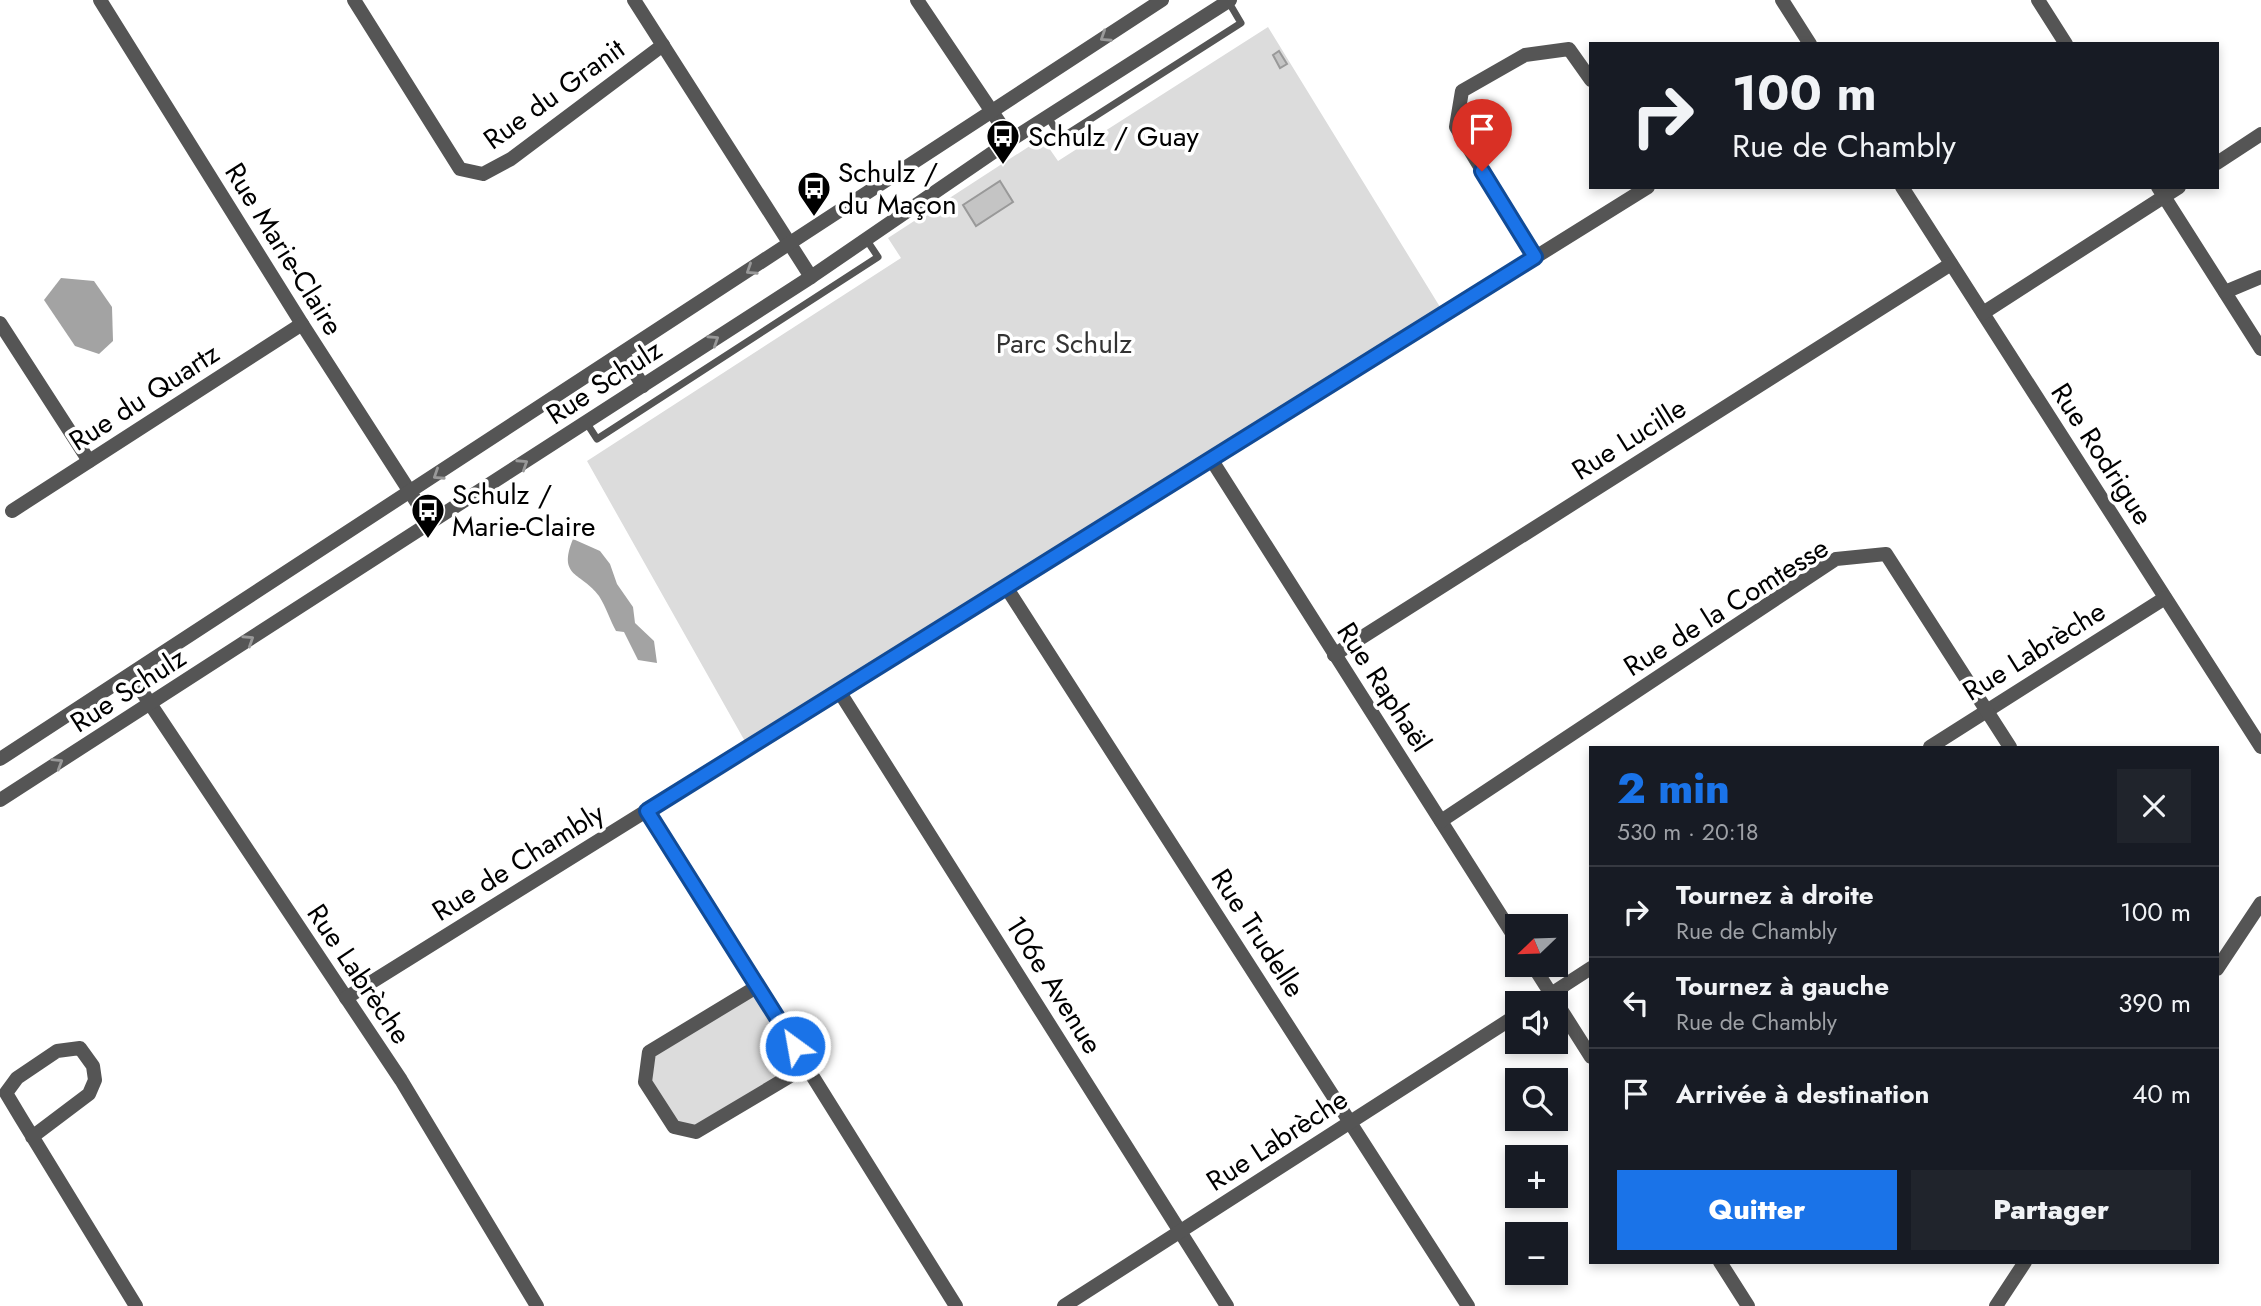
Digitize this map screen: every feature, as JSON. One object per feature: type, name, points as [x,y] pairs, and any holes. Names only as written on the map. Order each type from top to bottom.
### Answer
[{"type":"street","name":"Rue Marie-Claire","points":[[100,0],[430,523]]},
{"type":"street","name":"Rue du Granit","points":[[354,0],[460,169],[483,174],[511,159],[663,45]]},
{"type":"street","points":[[634,0],[811,277]]},
{"type":"street","points":[[917,0],[1011,140]]},
{"type":"street","name":"Rue Schulz","points":[[0,759],[1162,0]]},
{"type":"street","points":[[1782,0],[1809,42]]},
{"type":"street","points":[[2038,0],[2065,42]]},
{"type":"street","name":"Rue Schulz","points":[[0,800],[811,277],[1011,140],[1229,1]]},
{"type":"street","points":[[1535,257],[1456,127],[1462,91],[1525,55],[1569,49],[1589,77]]},
{"type":"street","points":[[2219,162],[2261,134]]},
{"type":"street","name":"Rue de Chambly","points":[[346,998],[1645,189]]},
{"type":"street","name":"Rue Rodrigue","points":[[1903,189],[2261,747]]},
{"type":"street","points":[[1983,313],[2161,192],[2261,349]]},
{"type":"street","name":"Rue Lucille","points":[[1334,655],[1951,264]]},
{"type":"street","points":[[2225,292],[2261,277]]},
{"type":"street","points":[[0,323],[89,461]]},
{"type":"street","name":"Rue du Quartz","points":[[12,511],[302,324]]},
{"type":"street","points":[[623,354],[643,386]]},
{"type":"street","name":"Rue Raphaël","points":[[1212,459],[1505,922]]},
{"type":"street","name":"Rue de la Comtesse","points":[[1441,821],[1836,559],[1886,554],[2009,746]]},
{"type":"street","name":"Rue Trudelle","points":[[1006,587],[1468,1306]]},
{"type":"street","name":"Rue Labrèche","points":[[1932,746],[2165,598]]},
{"type":"street","name":"Rue Labrèche","points":[[131,675],[401,1080],[537,1306]]},
{"type":"street","name":"106e Avenue","points":[[839,691],[1227,1306]]},
{"type":"street","points":[[647,811],[956,1306]]},
{"type":"street","points":[[2219,966],[2261,903]]},
{"type":"street","points":[[1556,991],[1589,969]]},
{"type":"street","points":[[758,986],[649,1052],[645,1082],[674,1127],[696,1132],[807,1066]]},
{"type":"street","points":[[1568,1021],[1589,1054]]},
{"type":"street","name":"Rue Labrèche","points":[[1064,1306],[1505,1023]]},
{"type":"street","points":[[32,1137],[89,1094],[95,1080],[93,1066],[80,1048],[57,1051],[17,1078],[6,1093],[32,1137],[136,1306]]},
{"type":"street","points":[[1721,1264],[1748,1306]]},
{"type":"street","points":[[1996,1306],[2024,1264]]},
{"type":"lane","points":[[1048,117],[1061,138],[1241,23],[1229,1]]},
{"type":"lane","points":[[586,422],[597,439],[878,257],[866,239]]},
{"type":"green space","name":"Parc Schulz","points":[[1268,27],[1448,320],[751,752],[587,461],[901,258],[888,238],[1042,138],[1058,161]]},
{"type":"green space","points":[[758,986],[807,1066],[696,1132],[674,1127],[645,1082],[649,1052]]},
{"type":"shaded area","points":[[61,278],[94,281],[112,307],[113,341],[99,354],[75,346],[44,300]]},
{"type":"shaded area","points":[[573,539],[600,551],[610,564],[617,584],[633,607],[635,623],[654,641],[657,663],[638,660],[624,632],[616,631],[599,596],[570,568],[568,561]]},
{"type":"building","points":[[1279,51],[1287,64],[1280,68],[1273,55]]},
{"type":"building","points":[[1000,181],[1013,202],[976,226],[963,205]]},
{"type":"place","name":"Schulz / Guay","points":[[1003,166]]},
{"type":"place","name":"Schulz / du Maçon","points":[[814,218]]},
{"type":"place","name":"Schulz / Marie-Claire","points":[[428,540]]},
{"type":"route","points":[[795,1046],[647,811],[1535,257],[1482,171]]}]
